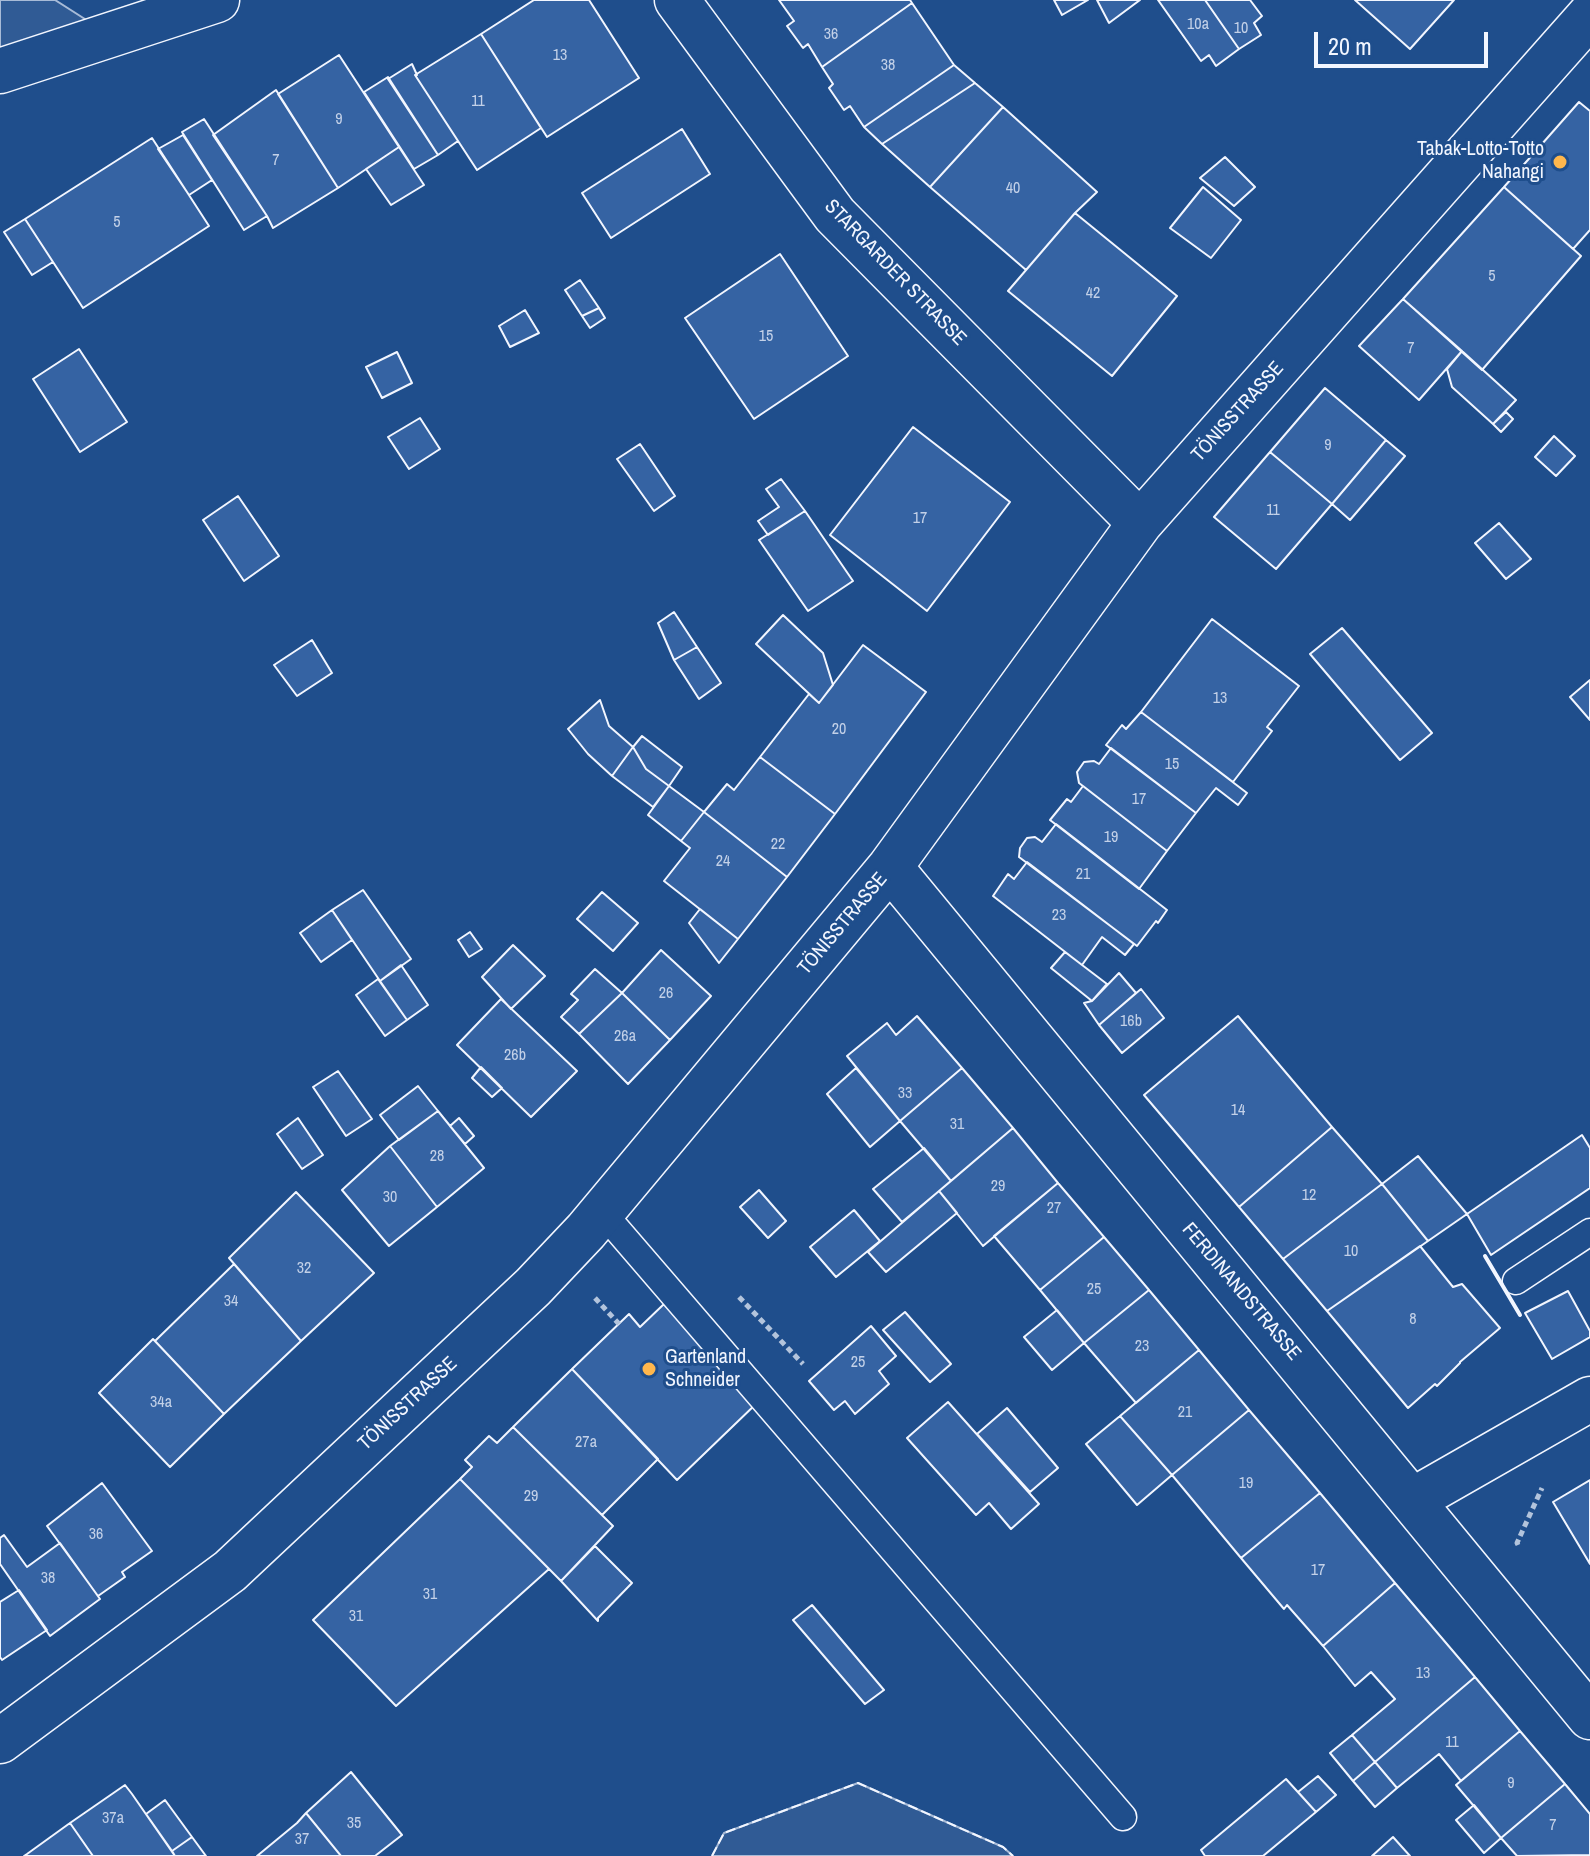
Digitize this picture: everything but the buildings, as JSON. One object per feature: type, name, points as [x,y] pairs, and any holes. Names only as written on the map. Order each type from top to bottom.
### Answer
[{"type":"street","points":[[0,71],[217,0]]},
{"type":"street","name":"STARGARDER STRASSE","points":[[677,0],[835,215],[1140,523]]},
{"type":"street","name":"TÖNISSTRASSE","points":[[0,1741],[230,1571],[533,1287],[603,1213],[890,867],[1140,523],[1590,15]]},
{"type":"street","name":"FERDINANDSTRASSE","points":[[890,867],[1590,1717]]},
{"type":"street","points":[[1413,1500],[1590,1399]]},
{"type":"lane","points":[[603,1213],[1123,1817]]},
{"type":"lane","points":[[1516,1281],[1590,1232]]},
{"type":"path","points":[[586,1288],[619,1324]]},
{"type":"path","points":[[1526,1555],[1517,1543],[1545,1480]]},
{"type":"shaded area","points":[[0,0],[55,0],[88,21],[0,52]]},
{"type":"shaded area","points":[[858,1783],[1003,1847],[1013,1856],[712,1856],[724,1833]]},
{"type":"fence","points":[[712,1856],[724,1833],[858,1783],[1003,1847],[1013,1856]]},
{"type":"wall","points":[[1485,1256],[1520,1315]]},
{"type":"place","name":"Tabak-Lotto-Totto Nahangi","points":[[1560,162]]},
{"type":"place","name":"Gartenland Schneider","points":[[649,1369]]}]
